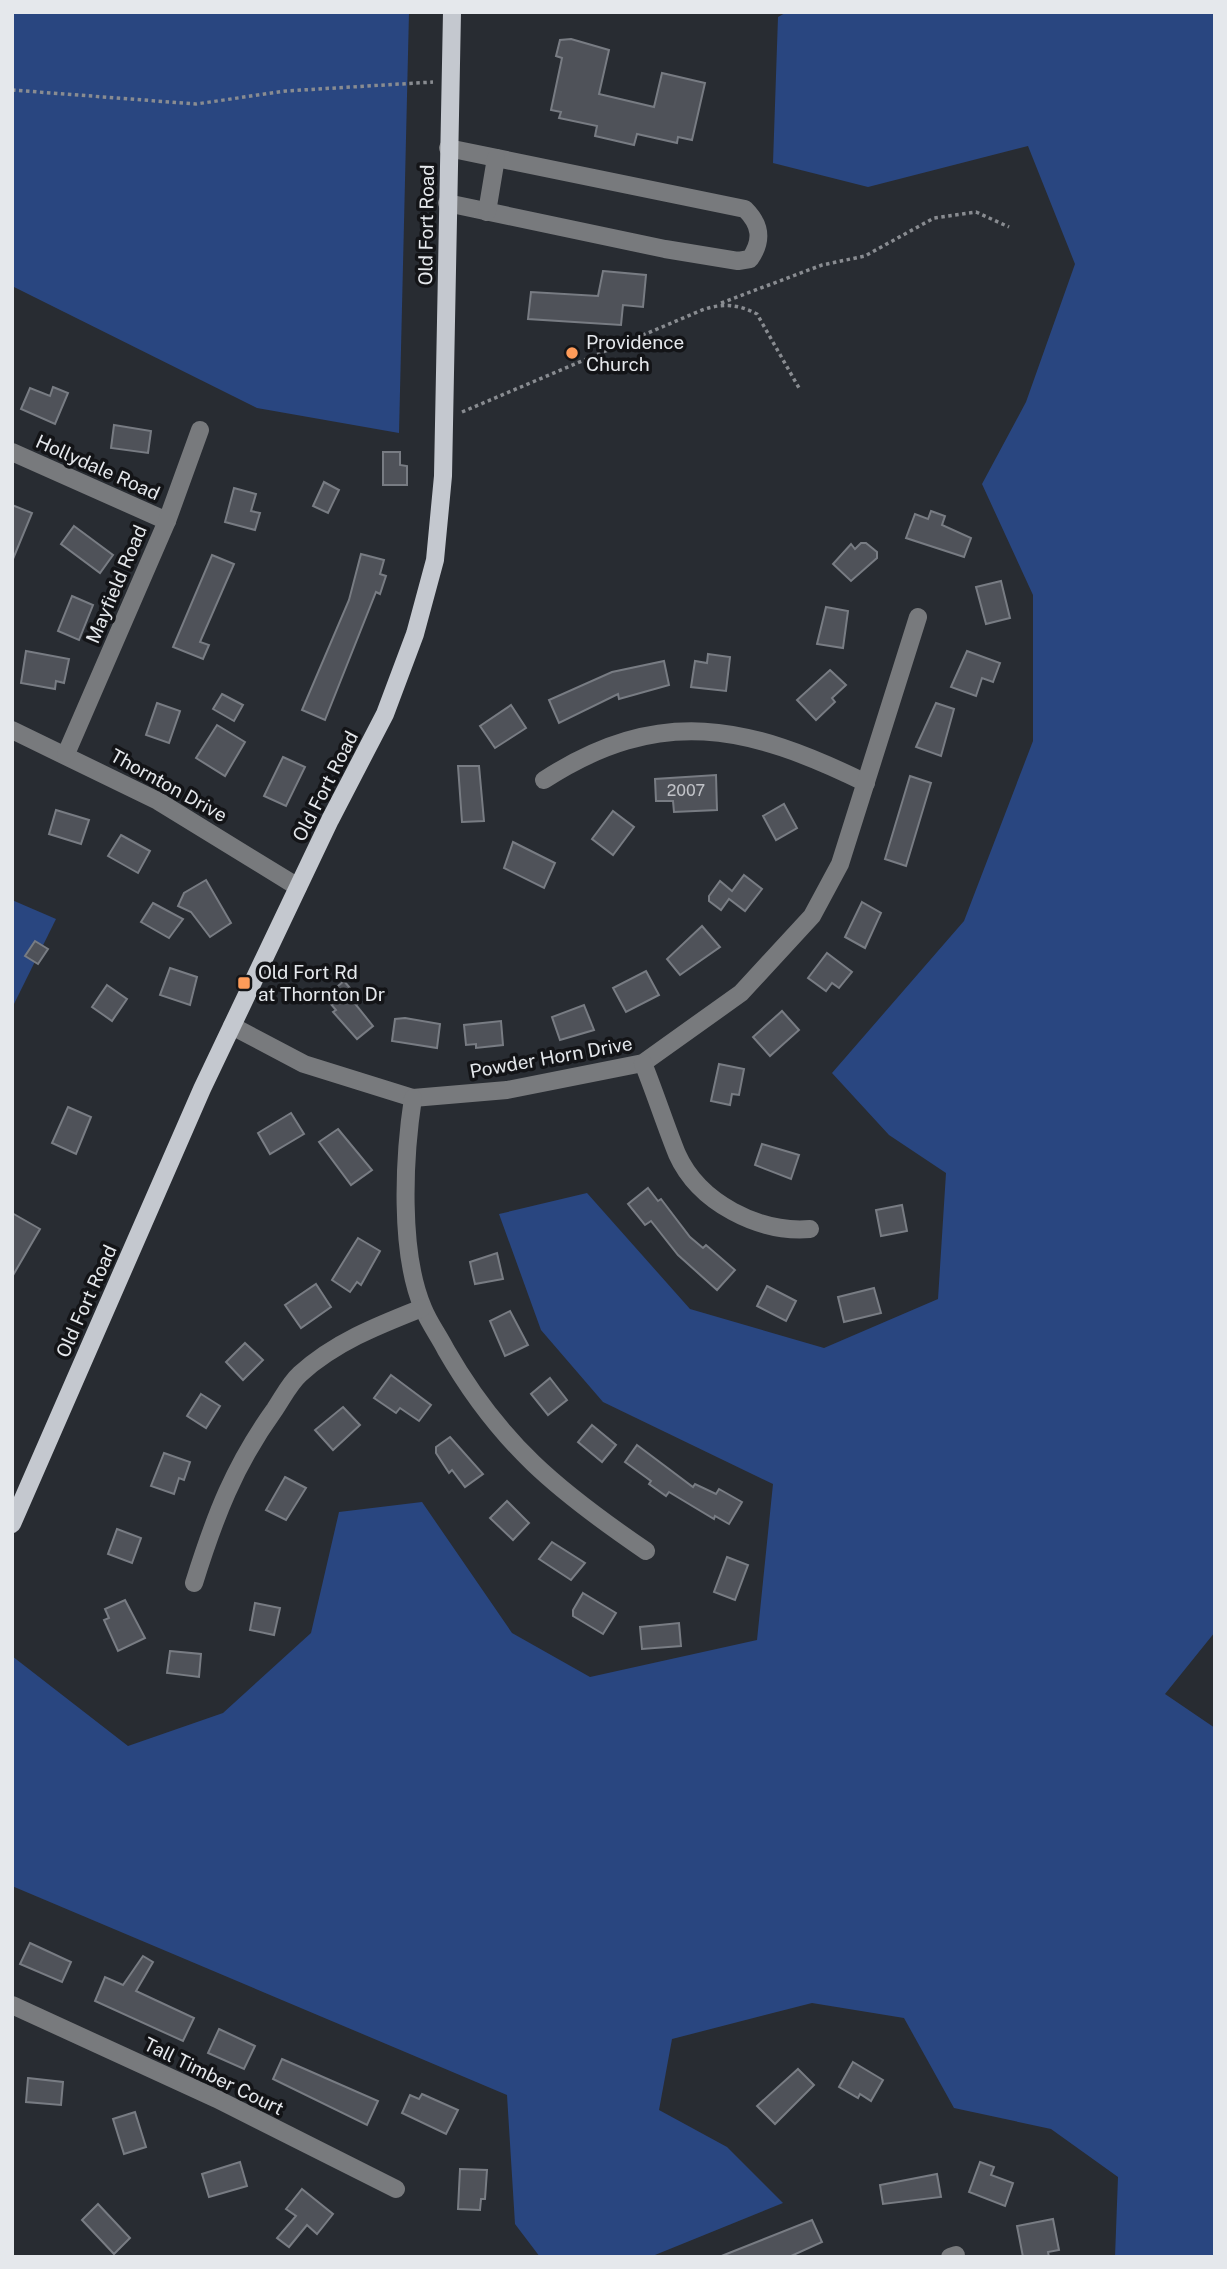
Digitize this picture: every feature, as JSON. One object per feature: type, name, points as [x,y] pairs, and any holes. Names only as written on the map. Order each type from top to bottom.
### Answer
[{"type":"main road","name":"Old Fort Road","points":[[12,1524],[233,1026],[298,887],[385,714],[415,634],[437,541],[444,420],[452,12]]},
{"type":"street","points":[[447,203],[665,250],[738,261],[750,259],[756,249],[760,231],[756,220],[745,209],[448,148]]},
{"type":"street","points":[[487,212],[496,158]]},
{"type":"street","name":"Mayfield Road","points":[[66,754],[167,521],[200,430]]},
{"type":"street","name":"Hollydale Road","points":[[12,452],[167,521]]},
{"type":"street","name":"Powder Horn Drive","points":[[233,1026],[304,1064],[413,1098],[507,1090],[643,1063],[741,993],[812,916],[840,864],[918,617]]},
{"type":"street","name":"Thornton Drive","points":[[12,730],[158,800],[298,887]]},
{"type":"street","points":[[544,780],[576,759],[608,745],[639,735],[692,730],[730,734],[785,747],[866,783]]},
{"type":"street","points":[[643,1063],[678,1154],[686,1168],[710,1194],[729,1210],[771,1228],[810,1229]]},
{"type":"street","points":[[413,1098],[405,1158],[408,1236],[422,1308],[481,1407],[528,1462],[646,1551]]},
{"type":"street","points":[[194,1583],[216,1514],[246,1450],[298,1376],[324,1355],[365,1331],[422,1308]]},
{"type":"street","name":"Tall Timber Court","points":[[13,2008],[217,2099],[396,2189]]},
{"type":"path","points":[[12,90],[196,104],[286,91],[449,81]]},
{"type":"path","points":[[444,420],[808,269],[865,256],[934,218],[976,212],[1009,227]]},
{"type":"path","points":[[716,305],[746,307],[757,314],[799,388]]},
{"type":"shaded area","points":[[12,12],[409,12],[399,433],[257,408],[12,286]]},
{"type":"shaded area","points":[[787,12],[1215,12],[1215,1632],[1165,1694],[1215,1728],[1215,2257],[1115,2257],[1118,2177],[1051,2129],[954,2108],[904,2018],[812,2003],[672,2039],[659,2110],[727,2147],[783,2203],[650,2257],[540,2257],[515,2224],[507,2095],[12,1886],[12,1656],[128,1746],[223,1713],[311,1633],[339,1512],[422,1502],[512,1633],[590,1677],[757,1640],[773,1484],[603,1402],[541,1330],[499,1214],[587,1193],[690,1309],[824,1348],[938,1299],[946,1173],[889,1135],[832,1073],[964,921],[1033,741],[1033,595],[982,484],[1026,402],[1075,264],[1028,146],[868,187],[773,163],[778,17]]},
{"type":"shaded area","points":[[12,900],[56,919],[12,1008]]},
{"type":"building","points":[[571,39],[609,50],[599,94],[654,107],[662,73],[705,83],[692,140],[678,137],[677,143],[637,134],[634,145],[595,136],[597,126],[559,118],[561,112],[551,110],[562,58],[556,56],[560,40]]},
{"type":"building","points":[[603,271],[646,275],[643,307],[623,305],[621,325],[528,319],[531,292],[598,296]]},
{"type":"building","points":[[53,387],[68,393],[55,424],[21,409],[30,388],[50,396]]},
{"type":"building","points":[[114,425],[151,431],[148,453],[111,448]]},
{"type":"building","points":[[383,452],[400,452],[400,465],[407,466],[407,485],[383,485]]},
{"type":"building","points":[[324,482],[339,490],[328,513],[313,506]]},
{"type":"building","points":[[234,488],[256,494],[251,511],[260,513],[255,530],[225,522]]},
{"type":"building","points":[[12,505],[32,513],[13,559],[12,559]]},
{"type":"building","points":[[931,511],[945,516],[942,525],[971,538],[964,557],[906,538],[915,514],[928,519]]},
{"type":"building","points":[[74,526],[113,555],[100,573],[61,544]]},
{"type":"building","points":[[861,543],[866,543],[877,552],[877,558],[851,581],[833,564],[851,544],[855,549]]},
{"type":"building","points":[[361,554],[384,560],[380,574],[386,576],[380,594],[376,592],[325,720],[302,710],[349,600]]},
{"type":"building","points":[[212,555],[234,564],[200,642],[209,645],[203,659],[173,647]]},
{"type":"building","points":[[1001,581],[1010,618],[986,624],[976,587]]},
{"type":"building","points":[[72,596],[93,605],[79,640],[58,631]]},
{"type":"building","points":[[826,607],[848,611],[843,648],[817,644]]},
{"type":"building","points":[[26,651],[69,659],[64,683],[56,681],[55,689],[21,683]]},
{"type":"building","points":[[967,651],[1000,663],[993,682],[982,678],[976,696],[951,687]]},
{"type":"building","points":[[708,654],[730,657],[726,691],[691,687],[695,661],[707,663]]},
{"type":"building","points":[[664,661],[669,685],[619,699],[618,694],[559,723],[549,700],[612,672]]},
{"type":"building","points":[[830,670],[846,685],[832,698],[835,702],[816,720],[797,700]]},
{"type":"building","points":[[222,694],[243,705],[234,721],[213,709]]},
{"type":"building","points":[[157,703],[180,711],[169,743],[146,735]]},
{"type":"building","points":[[936,703],[954,709],[941,756],[916,747]]},
{"type":"building","points":[[511,705],[526,728],[495,748],[480,726]]},
{"type":"building","points":[[217,725],[245,742],[225,776],[196,758]]},
{"type":"building","points":[[283,757],[305,767],[286,806],[264,796]]},
{"type":"building","points":[[458,766],[479,766],[484,821],[462,822]]},
{"type":"building","points":[[716,775],[717,810],[674,812],[673,801],[656,801],[655,779]]},
{"type":"building","points":[[910,776],[931,783],[906,866],[885,859]]},
{"type":"building","points":[[784,804],[797,828],[776,840],[763,816]]},
{"type":"building","points":[[56,810],[89,820],[81,844],[49,834]]},
{"type":"building","points":[[613,811],[634,827],[613,855],[592,839]]},
{"type":"building","points":[[121,835],[150,851],[138,873],[108,856]]},
{"type":"building","points":[[513,842],[555,863],[544,888],[504,868]]},
{"type":"building","points":[[744,875],[762,889],[745,911],[729,899],[721,910],[709,901],[709,896],[720,881],[732,891]]},
{"type":"building","points":[[206,880],[231,923],[210,937],[191,912],[178,906],[184,893]]},
{"type":"building","points":[[862,902],[881,913],[865,948],[845,937]]},
{"type":"building","points":[[153,903],[183,919],[169,938],[141,922]]},
{"type":"building","points":[[702,926],[720,947],[680,975],[667,959]]},
{"type":"building","points":[[35,941],[48,949],[38,964],[25,956]]},
{"type":"building","points":[[827,953],[852,972],[839,988],[832,983],[826,991],[808,978]]},
{"type":"building","points":[[170,968],[197,977],[190,1005],[160,995]]},
{"type":"building","points":[[646,971],[659,995],[626,1012],[613,988]]},
{"type":"building","points":[[344,981],[361,1001],[356,1005],[373,1026],[357,1039],[333,1012],[336,1010],[325,997]]},
{"type":"building","points":[[107,985],[127,999],[112,1021],[92,1007]]},
{"type":"building","points":[[584,1005],[594,1030],[560,1040],[552,1017]]},
{"type":"building","points":[[782,1011],[799,1030],[770,1056],[753,1037]]},
{"type":"building","points":[[395,1019],[440,1024],[437,1048],[392,1041]]},
{"type":"building","points":[[501,1021],[503,1045],[476,1048],[476,1044],[466,1045],[464,1025]]},
{"type":"building","points":[[719,1064],[744,1069],[739,1095],[732,1094],[730,1105],[711,1101]]},
{"type":"building","points":[[68,1107],[91,1117],[76,1154],[52,1143]]},
{"type":"building","points":[[291,1113],[304,1134],[270,1154],[258,1133]]},
{"type":"building","points":[[338,1129],[372,1170],[351,1185],[319,1142]]},
{"type":"building","points":[[762,1144],[799,1155],[791,1179],[755,1165]]},
{"type":"building","points":[[648,1188],[658,1201],[661,1199],[690,1237],[703,1248],[706,1245],[735,1270],[717,1290],[678,1255],[651,1221],[645,1225],[628,1204]]},
{"type":"building","points":[[902,1205],[907,1231],[881,1236],[876,1210]]},
{"type":"building","points":[[12,1213],[40,1229],[12,1277]]},
{"type":"building","points":[[358,1238],[380,1251],[361,1285],[357,1282],[350,1292],[332,1280]]},
{"type":"building","points":[[497,1253],[503,1279],[475,1284],[470,1262]]},
{"type":"building","points":[[316,1284],[331,1307],[301,1328],[285,1305]]},
{"type":"building","points":[[767,1286],[796,1301],[786,1321],[757,1306]]},
{"type":"building","points":[[874,1288],[881,1313],[844,1322],[838,1297]]},
{"type":"building","points":[[510,1311],[528,1345],[505,1356],[490,1321]]},
{"type":"building","points":[[245,1343],[263,1360],[243,1380],[226,1362]]},
{"type":"building","points":[[391,1375],[431,1405],[419,1421],[400,1408],[396,1413],[374,1398]]},
{"type":"building","points":[[550,1378],[567,1400],[548,1415],[531,1394]]},
{"type":"building","points":[[201,1394],[220,1406],[206,1428],[187,1416]]},
{"type":"building","points":[[343,1407],[360,1425],[333,1450],[315,1430]]},
{"type":"building","points":[[592,1425],[616,1445],[602,1462],[578,1442]]},
{"type":"building","points":[[450,1437],[483,1474],[465,1487],[452,1470],[449,1473],[436,1453],[436,1447]]},
{"type":"building","points":[[637,1445],[693,1487],[695,1484],[716,1494],[719,1489],[742,1502],[729,1524],[715,1516],[714,1519],[669,1492],[666,1496],[649,1484],[651,1481],[625,1462]]},
{"type":"building","points":[[164,1453],[190,1462],[184,1480],[179,1478],[174,1494],[151,1486]]},
{"type":"building","points":[[285,1477],[306,1488],[286,1520],[266,1510]]},
{"type":"building","points":[[507,1501],[529,1523],[513,1540],[490,1518]]},
{"type":"building","points":[[117,1529],[141,1538],[132,1563],[108,1554]]},
{"type":"building","points":[[552,1542],[585,1563],[571,1580],[539,1559]]},
{"type":"building","points":[[727,1557],[748,1565],[735,1600],[714,1592]]},
{"type":"building","points":[[583,1593],[616,1613],[603,1634],[573,1616],[573,1610]]},
{"type":"building","points":[[125,1600],[145,1638],[118,1651],[104,1620],[109,1618],[105,1609]]},
{"type":"building","points":[[255,1603],[280,1608],[274,1635],[250,1630]]},
{"type":"building","points":[[679,1623],[681,1646],[642,1649],[640,1627]]},
{"type":"building","points":[[170,1651],[201,1654],[199,1677],[167,1673]]},
{"type":"building","points":[[30,1943],[71,1962],[62,1982],[20,1964]]},
{"type":"building","points":[[143,1956],[153,1962],[136,1991],[194,2018],[183,2041],[95,2001],[105,1977],[123,1985]]},
{"type":"building","points":[[219,2029],[255,2046],[244,2069],[208,2053]]},
{"type":"building","points":[[282,2059],[378,2101],[367,2125],[273,2079]]},
{"type":"building","points":[[853,2062],[883,2080],[871,2101],[860,2094],[858,2098],[839,2087]]},
{"type":"building","points":[[798,2069],[814,2085],[775,2124],[757,2106]]},
{"type":"building","points":[[28,2078],[63,2082],[61,2105],[26,2102]]},
{"type":"building","points":[[422,2094],[458,2110],[446,2134],[402,2113],[410,2095],[419,2099]]},
{"type":"building","points":[[135,2112],[146,2147],[124,2154],[113,2119]]},
{"type":"building","points":[[240,2162],[247,2186],[209,2197],[202,2174]]},
{"type":"building","points":[[980,2162],[994,2167],[991,2175],[1013,2183],[1005,2206],[969,2192]]},
{"type":"building","points":[[460,2169],[487,2170],[485,2199],[481,2199],[480,2210],[458,2209]]},
{"type":"building","points":[[937,2174],[941,2197],[883,2204],[880,2185]]},
{"type":"building","points":[[302,2189],[333,2214],[317,2234],[307,2225],[289,2247],[277,2238],[296,2216],[286,2209]]},
{"type":"building","points":[[98,2204],[130,2238],[114,2254],[82,2220]]},
{"type":"building","points":[[1053,2219],[1059,2250],[1048,2252],[1049,2257],[1023,2257],[1017,2226]]},
{"type":"building","points":[[812,2220],[822,2242],[789,2257],[719,2257]]},
{"type":"place","name":"Providence Church","points":[[572,353]]},
{"type":"place","name":"Old Fort Rd at Thornton Dr","points":[[244,983]]}]
